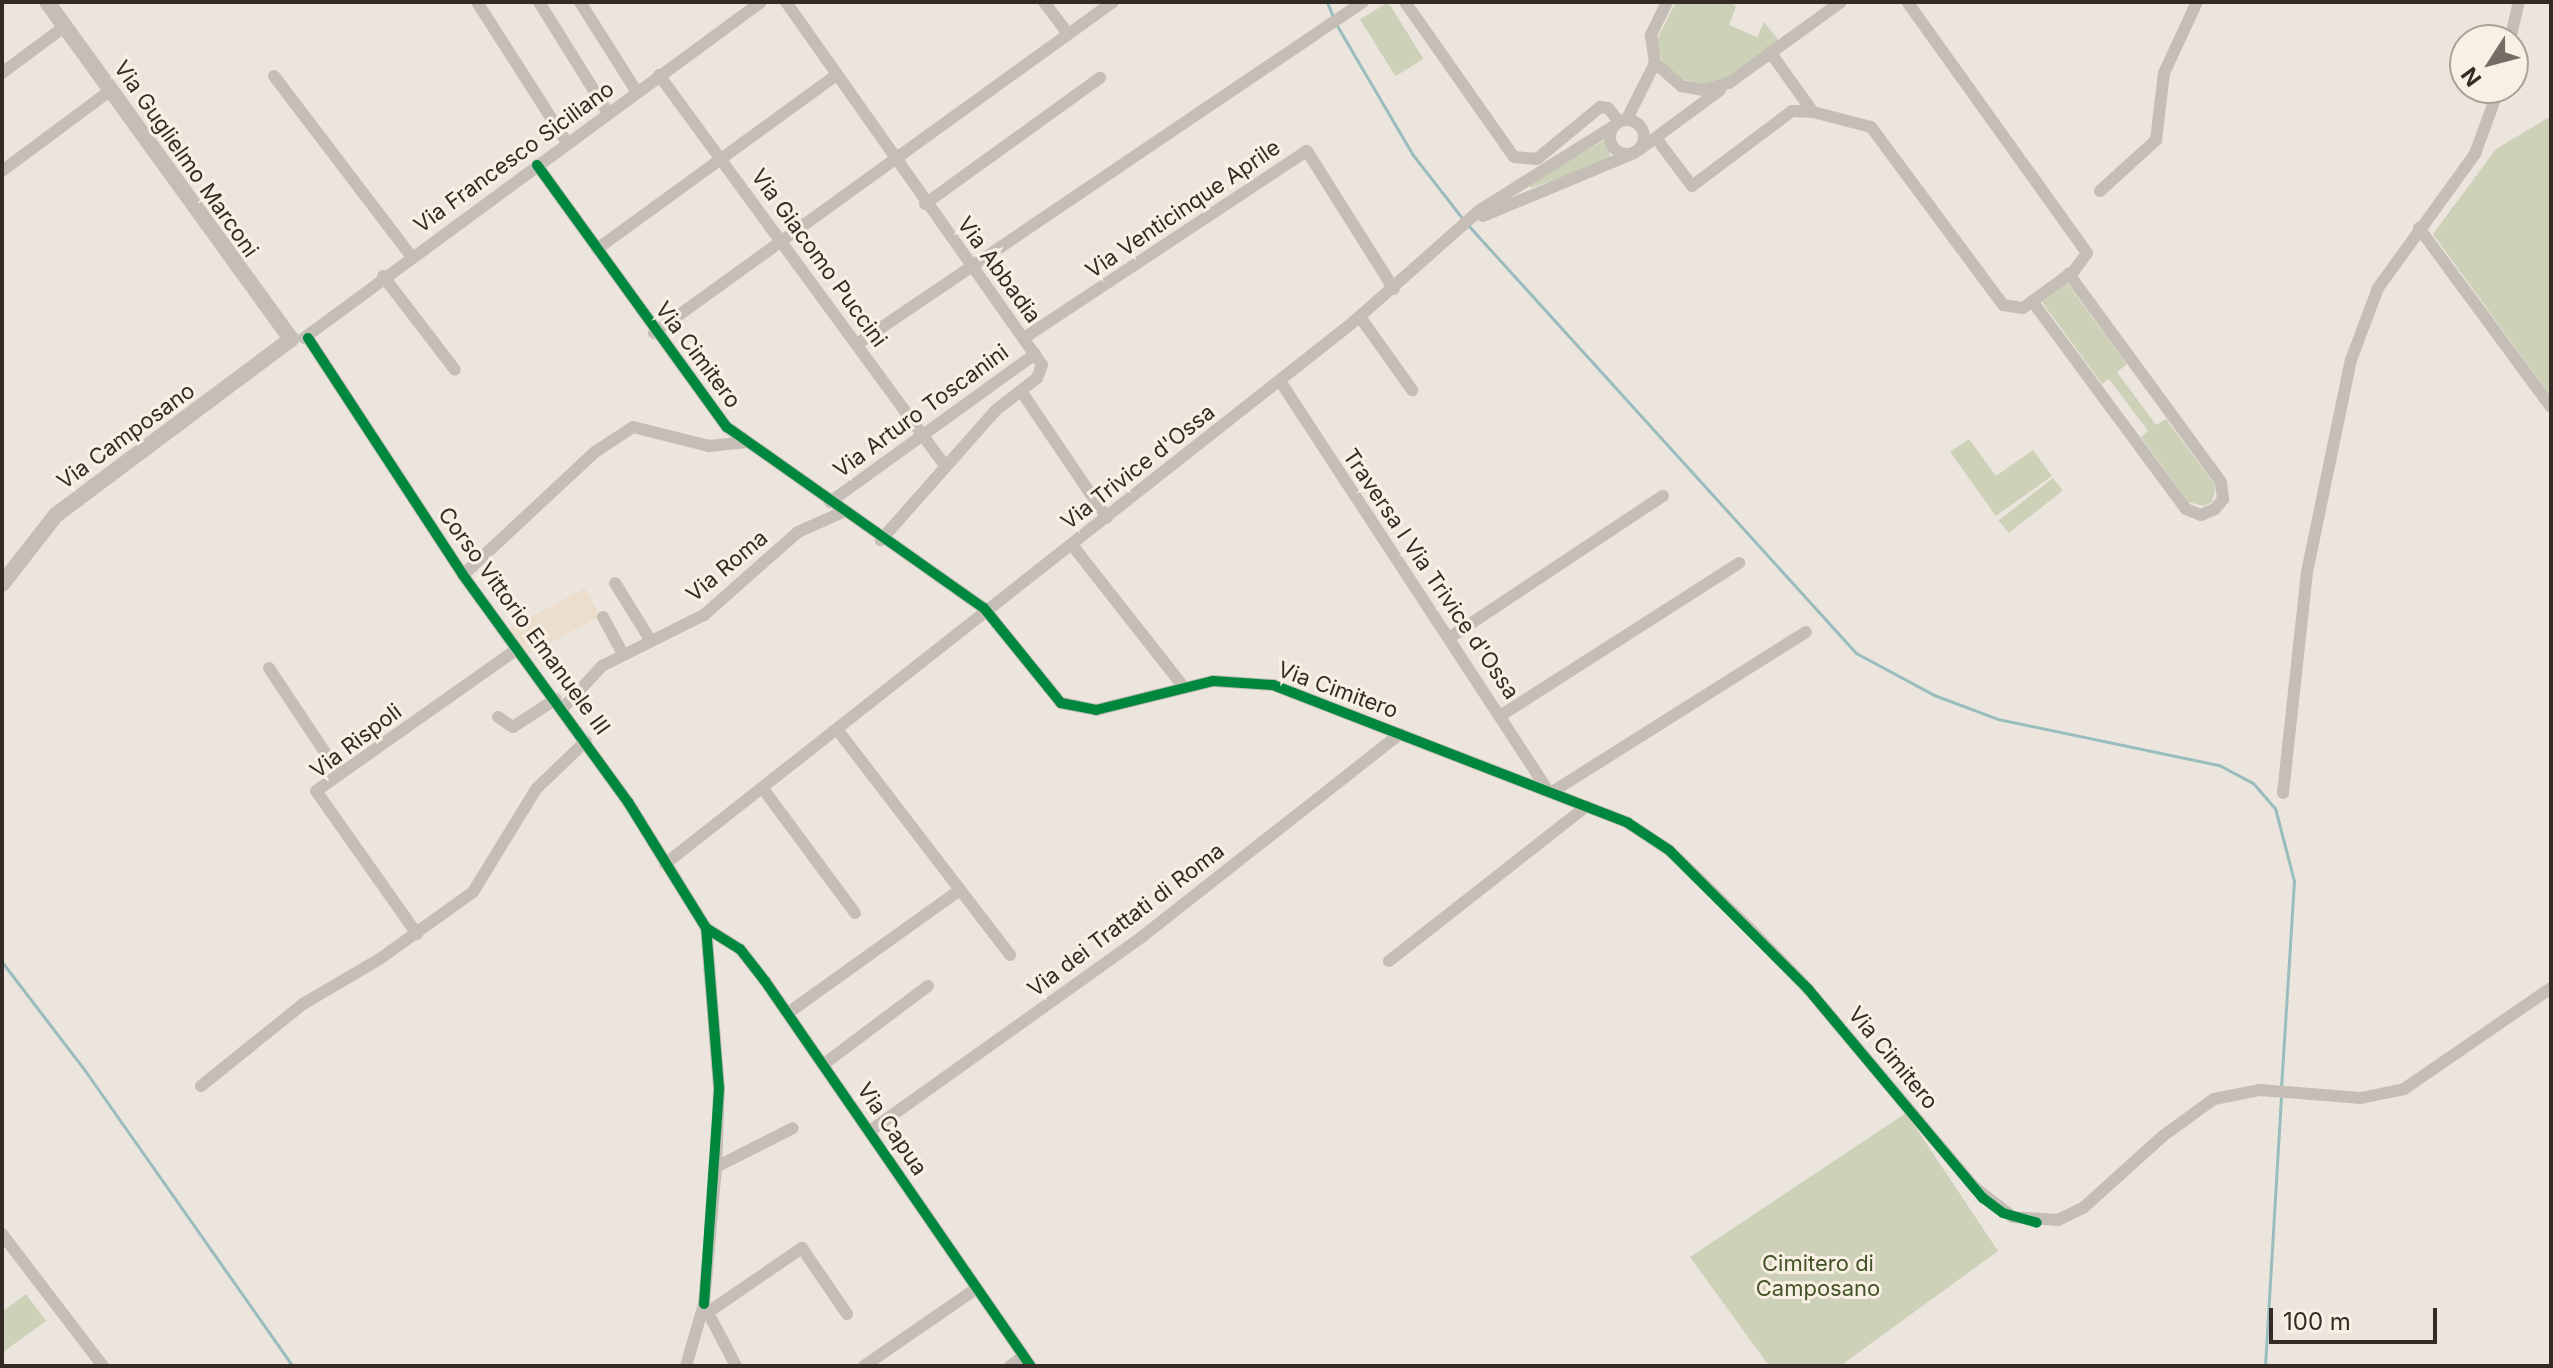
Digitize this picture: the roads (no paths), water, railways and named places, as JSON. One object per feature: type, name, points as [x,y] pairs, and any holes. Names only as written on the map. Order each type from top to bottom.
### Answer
[{"type":"street","name":"Via Guglielmo Marconi","points":[[47,2],[300,339]]},
{"type":"street","points":[[477,2],[567,143]]},
{"type":"street","points":[[539,2],[608,113]]},
{"type":"street","points":[[580,2],[637,92]]},
{"type":"street","name":"Via Francesco Siciliano","points":[[300,339],[761,2]]},
{"type":"street","name":"Via Abbadia","points":[[786,2],[925,204],[1038,359]]},
{"type":"street","points":[[1044,2],[1068,34]]},
{"type":"street","points":[[654,333],[1113,2]]},
{"type":"street","points":[[1405,2],[1514,157],[1537,159],[1600,107],[1608,108],[1620,122],[1644,131],[1636,152]]},
{"type":"street","points":[[1667,2],[1651,35],[1655,63],[1669,79],[1687,88],[1713,89],[1729,83]]},
{"type":"street","points":[[1482,212],[1636,152],[1841,2]]},
{"type":"street","points":[[1656,138],[1692,186],[1792,111],[1813,112],[1871,127],[2003,305],[2023,308],[2069,274],[2087,253],[2081,238],[1907,2]]},
{"type":"street","points":[[2100,191],[2156,140],[2164,73],[2197,2]]},
{"type":"street","points":[[2514,24],[2519,2]]},
{"type":"street","points":[[857,344],[969,264],[1358,5]]},
{"type":"street","points":[[2,73],[64,27]]},
{"type":"street","points":[[1770,52],[1813,112]]},
{"type":"street","points":[[1636,152],[1613,147],[1620,122],[1655,63]]},
{"type":"street","name":"Via Giacomo Puccini","points":[[659,75],[945,466]]},
{"type":"street","points":[[274,76],[411,256]]},
{"type":"street","points":[[597,249],[835,76]]},
{"type":"street","points":[[925,204],[1100,78]]},
{"type":"street","points":[[2,171],[111,90]]},
{"type":"street","points":[[2283,793],[2307,572],[2351,360],[2378,288],[2475,154],[2493,104]]},
{"type":"street","points":[[1482,212],[1620,122]]},
{"type":"street","name":"Via Venticinque Aprile","points":[[1024,338],[1307,151],[1394,289]]},
{"type":"street","name":"Via Cimitero","points":[[537,165],[708,406],[745,442],[988,614],[1053,697],[1072,708],[1096,710],[1183,686],[1245,680],[1273,685],[1587,806],[1669,850],[1808,989],[1974,1187],[2003,1213],[2037,1223],[2058,1220],[2083,1208],[2163,1136],[2214,1099],[2260,1090],[2361,1098],[2404,1089],[2551,988]]},
{"type":"street","name":"Via Trivice d'Ossa","points":[[665,864],[839,732],[1280,381],[1394,289],[1482,212]]},
{"type":"street","points":[[2419,228],[2551,407]]},
{"type":"street","points":[[2032,301],[2186,509],[2201,515],[2215,509],[2223,499],[2221,482],[2069,274]]},
{"type":"street","points":[[383,276],[455,370]]},
{"type":"street","points":[[1360,317],[1412,390]]},
{"type":"street","name":"Corso Vittorio Emanuele III","points":[[300,339],[463,575],[586,741],[706,928]]},
{"type":"street","name":"Via Camposano","points":[[2,584],[56,515],[300,339]]},
{"type":"street","points":[[881,540],[945,466],[1037,378],[1038,359]]},
{"type":"street","name":"Via Arturo Toscanini","points":[[830,502],[923,435],[1038,359]]},
{"type":"street","name":"Traversa I Via Trivice d'Ossa","points":[[1280,381],[1550,791]]},
{"type":"street","points":[[1021,391],[1107,518]]},
{"type":"street","points":[[463,575],[595,452],[633,427],[709,446],[745,442]]},
{"type":"street","points":[[1449,638],[1663,496]]},
{"type":"street","name":"Via Roma","points":[[498,717],[513,727],[560,704],[594,673],[623,654],[720,603],[798,532],[843,512]]},
{"type":"street","points":[[1072,545],[1183,686]]},
{"type":"street","points":[[1500,716],[1739,563]]},
{"type":"street","points":[[615,583],[651,641]]},
{"type":"street","points":[[603,617],[623,654]]},
{"type":"street","points":[[1550,791],[1806,632]]},
{"type":"street","name":"Via Rispoli","points":[[417,934],[316,791],[517,649]]},
{"type":"street","points":[[269,668],[340,775]]},
{"type":"street","points":[[839,732],[1010,955]]},
{"type":"street","name":"Via dei Trattati di Roma","points":[[870,1131],[1143,936],[1400,734]]},
{"type":"street","points":[[201,1086],[303,1004],[417,934],[473,892],[536,789],[586,741]]},
{"type":"street","points":[[764,790],[855,913]]},
{"type":"street","points":[[1389,961],[1587,806]]},
{"type":"street","points":[[788,1013],[960,890]]},
{"type":"street","points":[[686,1366],[706,1308],[716,1167],[719,1088],[706,928]]},
{"type":"street","name":"Via Capua","points":[[706,928],[740,949],[788,1013],[1027,1361]]},
{"type":"street","points":[[824,1064],[928,986]]},
{"type":"street","points":[[716,1167],[793,1128]]},
{"type":"street","points":[[2,1234],[103,1366]]},
{"type":"street","points":[[706,1308],[802,1248],[847,1314]]},
{"type":"street","points":[[864,1366],[977,1288]]},
{"type":"street","points":[[706,1308],[736,1366]]},
{"type":"street","points":[[1010,1366],[1027,1361]]},
{"type":"waterway","points":[[1327,2],[1333,17]]},
{"type":"waterway","points":[[1336,24],[1413,155],[1462,218]]},
{"type":"waterway","points":[[1467,224],[1856,653],[1934,695],[1998,719],[2219,765],[2253,783],[2275,808],[2294,881],[2281,1088]]},
{"type":"waterway","points":[[2,962],[86,1072],[293,1366]]},
{"type":"waterway","points":[[2265,1366],[2281,1095]]},
{"type":"park label","name":"Cimitero di Camposano","points":[[1818,1276]]}]
